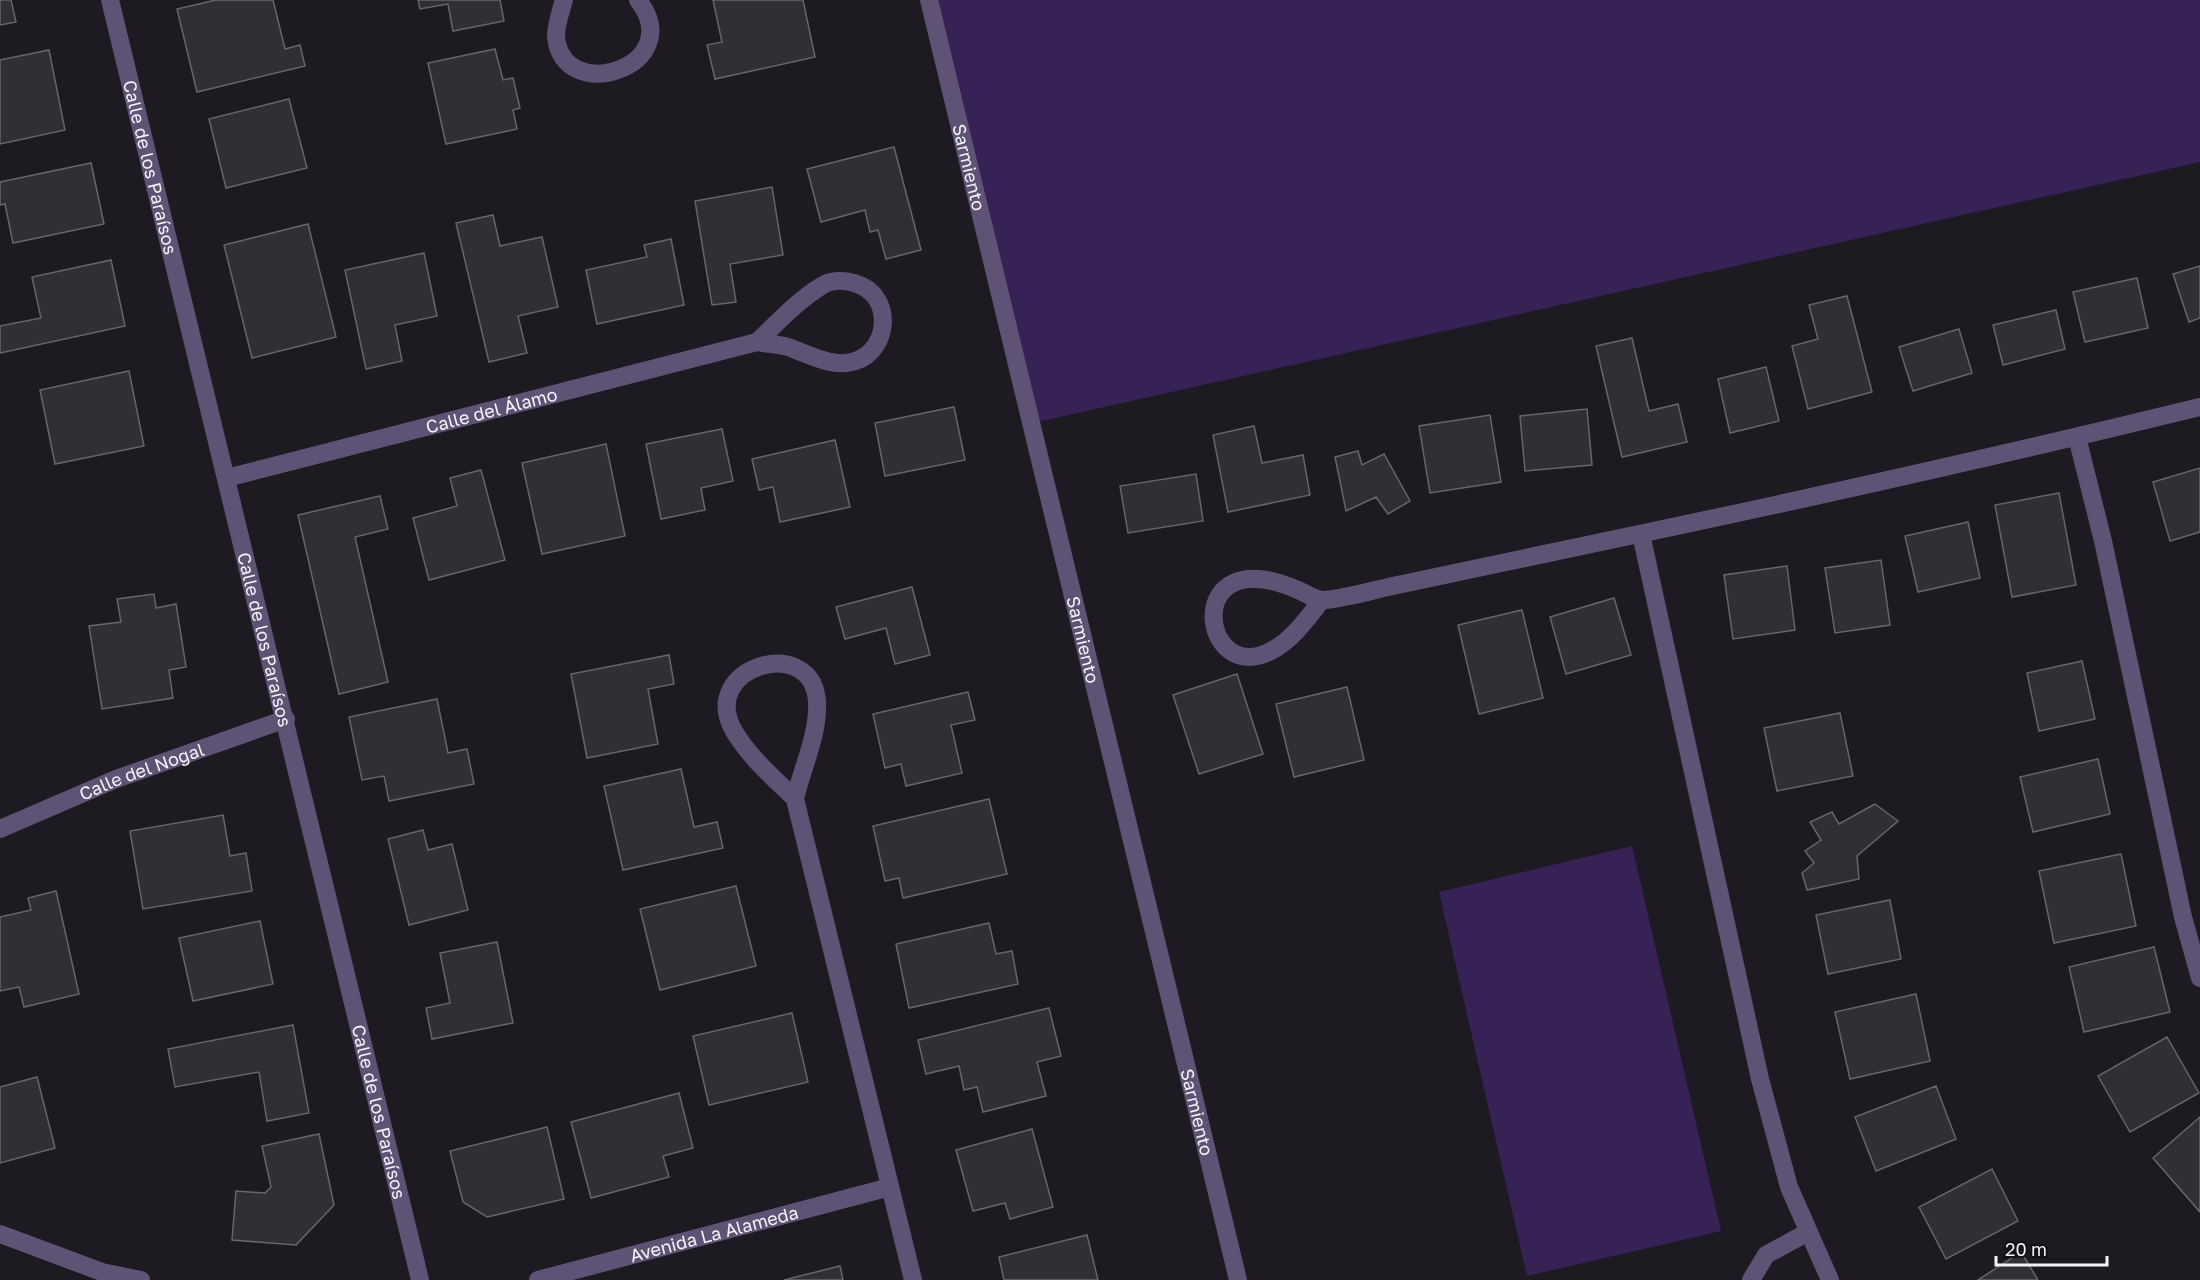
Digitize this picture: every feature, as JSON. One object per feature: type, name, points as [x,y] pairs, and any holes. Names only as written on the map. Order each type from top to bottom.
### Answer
[{"type":"street","name":"Calle de los Paraísos","points":[[110,0],[420,1280]]},
{"type":"street","points":[[564,0],[556,35],[561,55],[575,68],[596,75],[616,72],[635,63],[647,47],[650,27],[644,8],[638,0]]},
{"type":"street","name":"Sarmiento","points":[[929,0],[1238,1280]]},
{"type":"street","name":"Calle del Álamo","points":[[226,478],[757,342],[785,346],[846,363],[868,354],[880,339],[884,315],[875,294],[862,285],[843,280],[824,284],[757,342]]},
{"type":"street","points":[[1321,601],[1283,643],[1268,653],[1253,656],[1236,654],[1226,648],[1214,626],[1213,612],[1223,590],[1237,581],[1251,578],[1269,579],[1321,601],[1641,534],[2077,437],[2200,407]]},
{"type":"street","points":[[2077,437],[2103,541],[2182,917],[2200,978]]},
{"type":"street","points":[[1641,534],[1761,1079],[1789,1187],[1830,1280]]},
{"type":"street","points":[[795,800],[733,729],[727,707],[732,687],[744,671],[764,664],[789,665],[807,674],[817,699],[816,727],[801,770],[795,800],[913,1280]]},
{"type":"street","name":"Calle del Nogal","points":[[0,829],[116,779],[285,719]]},
{"type":"street","name":"Avenida La Alameda","points":[[538,1280],[890,1187]]},
{"type":"street","points":[[1751,1280],[1766,1255],[1808,1232]]},
{"type":"street","points":[[1,1237],[102,1272],[141,1280]]},
{"type":"shaded area","points":[[921,0],[2200,0],[2200,162],[1028,424]]},
{"type":"shaded area","points":[[1632,846],[1721,1231],[1527,1276],[1439,892]]},
{"type":"building","points":[[0,0],[11,0],[16,22],[0,25]]},
{"type":"building","points":[[216,0],[273,0],[285,49],[300,45],[305,66],[197,92],[177,9]]},
{"type":"building","points":[[418,0],[500,0],[504,21],[453,31],[448,4],[420,9]]},
{"type":"building","points":[[713,0],[803,0],[815,57],[715,79],[707,45],[722,42]]},
{"type":"building","points":[[495,49],[503,80],[513,78],[520,108],[513,110],[517,129],[446,144],[428,63]]},
{"type":"building","points":[[49,50],[65,130],[0,144],[0,60]]},
{"type":"building","points":[[289,99],[307,168],[226,188],[209,119]]},
{"type":"building","points":[[894,147],[921,250],[886,259],[878,230],[870,232],[865,210],[821,222],[807,169]]},
{"type":"building","points":[[91,163],[104,224],[13,243],[5,204],[0,205],[0,182]]},
{"type":"building","points":[[772,187],[783,255],[730,264],[736,302],[712,305],[695,201]]},
{"type":"building","points":[[493,215],[500,246],[542,237],[558,307],[518,316],[527,353],[489,362],[456,223]]},
{"type":"building","points":[[308,224],[336,337],[252,358],[224,245]]},
{"type":"building","points":[[671,239],[684,305],[597,324],[586,270],[647,257],[644,245]]},
{"type":"building","points":[[424,253],[437,316],[395,325],[402,361],[366,369],[345,270]]},
{"type":"building","points":[[111,260],[125,326],[0,353],[0,326],[41,318],[32,277]]},
{"type":"building","points":[[2200,266],[2200,318],[2189,322],[2173,274]]},
{"type":"building","points":[[2137,278],[2148,328],[2085,342],[2073,292]]},
{"type":"building","points":[[1847,296],[1872,392],[1808,409],[1792,346],[1818,339],[1809,305]]},
{"type":"building","points":[[2056,310],[2065,349],[2003,365],[1993,325]]},
{"type":"building","points":[[1959,329],[1972,373],[1913,391],[1899,347]]},
{"type":"building","points":[[1632,338],[1649,411],[1678,404],[1687,442],[1622,457],[1596,346]]},
{"type":"building","points":[[1766,367],[1779,421],[1730,433],[1718,379]]},
{"type":"building","points":[[129,371],[144,446],[55,464],[40,390]]},
{"type":"building","points":[[954,407],[965,460],[885,476],[875,423]]},
{"type":"building","points":[[1587,409],[1592,465],[1525,471],[1520,416]]},
{"type":"building","points":[[1490,415],[1501,482],[1430,493],[1419,426]]},
{"type":"building","points":[[1254,426],[1262,463],[1303,455],[1310,495],[1228,512],[1213,435]]},
{"type":"building","points":[[722,429],[733,481],[701,488],[705,510],[661,519],[646,444]]},
{"type":"building","points":[[835,440],[850,507],[780,522],[773,487],[759,490],[752,459]]},
{"type":"building","points":[[606,444],[625,536],[542,554],[522,463]]},
{"type":"building","points":[[1358,451],[1362,465],[1384,454],[1410,501],[1388,514],[1376,497],[1346,511],[1335,457]]},
{"type":"building","points":[[2200,468],[2200,532],[2170,541],[2153,482]]},
{"type":"building","points":[[481,470],[505,560],[429,580],[413,518],[457,506],[450,478]]},
{"type":"building","points":[[1196,474],[1203,521],[1128,533],[1120,486]]},
{"type":"building","points":[[2059,493],[2076,585],[2012,597],[1995,505]]},
{"type":"building","points":[[380,496],[388,529],[355,537],[388,682],[339,694],[298,515]]},
{"type":"building","points":[[1968,522],[1980,578],[1918,592],[1905,536]]},
{"type":"building","points":[[1881,560],[1890,625],[1835,633],[1825,568]]},
{"type":"building","points":[[1787,566],[1795,630],[1733,639],[1724,575]]},
{"type":"building","points":[[912,587],[930,655],[895,664],[886,628],[845,639],[836,607]]},
{"type":"building","points":[[154,594],[156,608],[176,604],[186,667],[169,670],[173,698],[102,709],[89,626],[121,622],[117,599]]},
{"type":"building","points":[[1614,598],[1631,655],[1566,674],[1550,617]]},
{"type":"building","points":[[1522,610],[1543,698],[1479,714],[1458,625]]},
{"type":"building","points":[[669,655],[674,684],[648,689],[658,744],[587,758],[571,674]]},
{"type":"building","points":[[2082,661],[2095,719],[2039,731],[2027,673]]},
{"type":"building","points":[[1237,674],[1263,754],[1199,774],[1173,695]]},
{"type":"building","points":[[1347,687],[1364,760],[1294,777],[1276,704]]},
{"type":"building","points":[[968,692],[975,720],[951,725],[962,773],[906,786],[901,764],[885,768],[873,714]]},
{"type":"building","points":[[437,699],[448,753],[467,749],[474,784],[389,801],[384,776],[362,780],[349,717]]},
{"type":"building","points":[[1840,713],[1853,776],[1777,791],[1764,728]]},
{"type":"building","points":[[2098,759],[2110,814],[2033,832],[2020,777]]},
{"type":"building","points":[[681,769],[694,827],[717,822],[723,848],[623,870],[604,786]]},
{"type":"building","points":[[989,799],[1007,874],[903,898],[899,878],[885,881],[873,826]]},
{"type":"building","points":[[1875,804],[1898,821],[1857,856],[1859,879],[1807,890],[1802,873],[1814,863],[1805,851],[1821,840],[1810,822],[1832,812],[1839,824]]},
{"type":"building","points":[[223,815],[230,856],[246,853],[252,891],[143,909],[130,831]]},
{"type":"building","points":[[423,830],[428,850],[452,844],[468,910],[409,925],[388,839]]},
{"type":"building","points":[[2121,854],[2136,926],[2054,943],[2039,871]]},
{"type":"building","points":[[736,886],[756,966],[660,990],[640,909]]},
{"type":"building","points":[[56,891],[79,994],[24,1007],[19,987],[0,991],[0,917],[31,910],[28,898]]},
{"type":"building","points":[[1890,900],[1901,959],[1828,974],[1816,915]]},
{"type":"building","points":[[260,921],[273,984],[193,1001],[179,938]]},
{"type":"building","points":[[989,923],[996,954],[1012,951],[1018,984],[909,1008],[896,944]]},
{"type":"building","points":[[497,942],[513,1023],[432,1039],[426,1008],[450,1003],[440,953]]},
{"type":"building","points":[[2154,947],[2170,1012],[2084,1032],[2069,967]]},
{"type":"building","points":[[1916,994],[1930,1061],[1850,1079],[1835,1012]]},
{"type":"building","points":[[1049,1008],[1061,1056],[1037,1062],[1046,1096],[983,1112],[977,1087],[964,1090],[959,1066],[926,1074],[918,1040]]},
{"type":"building","points":[[792,1013],[808,1082],[709,1105],[693,1036]]},
{"type":"building","points":[[293,1025],[309,1113],[267,1121],[259,1072],[175,1087],[168,1049]]},
{"type":"building","points":[[2167,1037],[2199,1093],[2130,1132],[2098,1076]]},
{"type":"building","points":[[37,1077],[55,1148],[0,1163],[0,1087]]},
{"type":"building","points":[[1936,1086],[1956,1139],[1876,1171],[1855,1117]]},
{"type":"building","points":[[679,1093],[693,1148],[663,1156],[669,1177],[591,1198],[571,1122]]},
{"type":"building","points":[[2200,1117],[2200,1212],[2153,1158]]},
{"type":"building","points":[[547,1127],[564,1199],[487,1217],[463,1202],[450,1151]]},
{"type":"building","points":[[1032,1129],[1053,1207],[1010,1219],[1005,1203],[973,1211],[956,1150]]},
{"type":"building","points":[[319,1134],[334,1205],[296,1245],[232,1240],[236,1191],[265,1193],[271,1187],[262,1146]]},
{"type":"building","points":[[1992,1169],[2018,1221],[1946,1259],[1919,1207]]},
{"type":"building","points":[[1087,1235],[1098,1280],[1004,1280],[999,1257]]},
{"type":"building","points":[[2021,1252],[2038,1280],[1978,1280]]},
{"type":"building","points":[[840,1266],[843,1280],[784,1280]]}]
